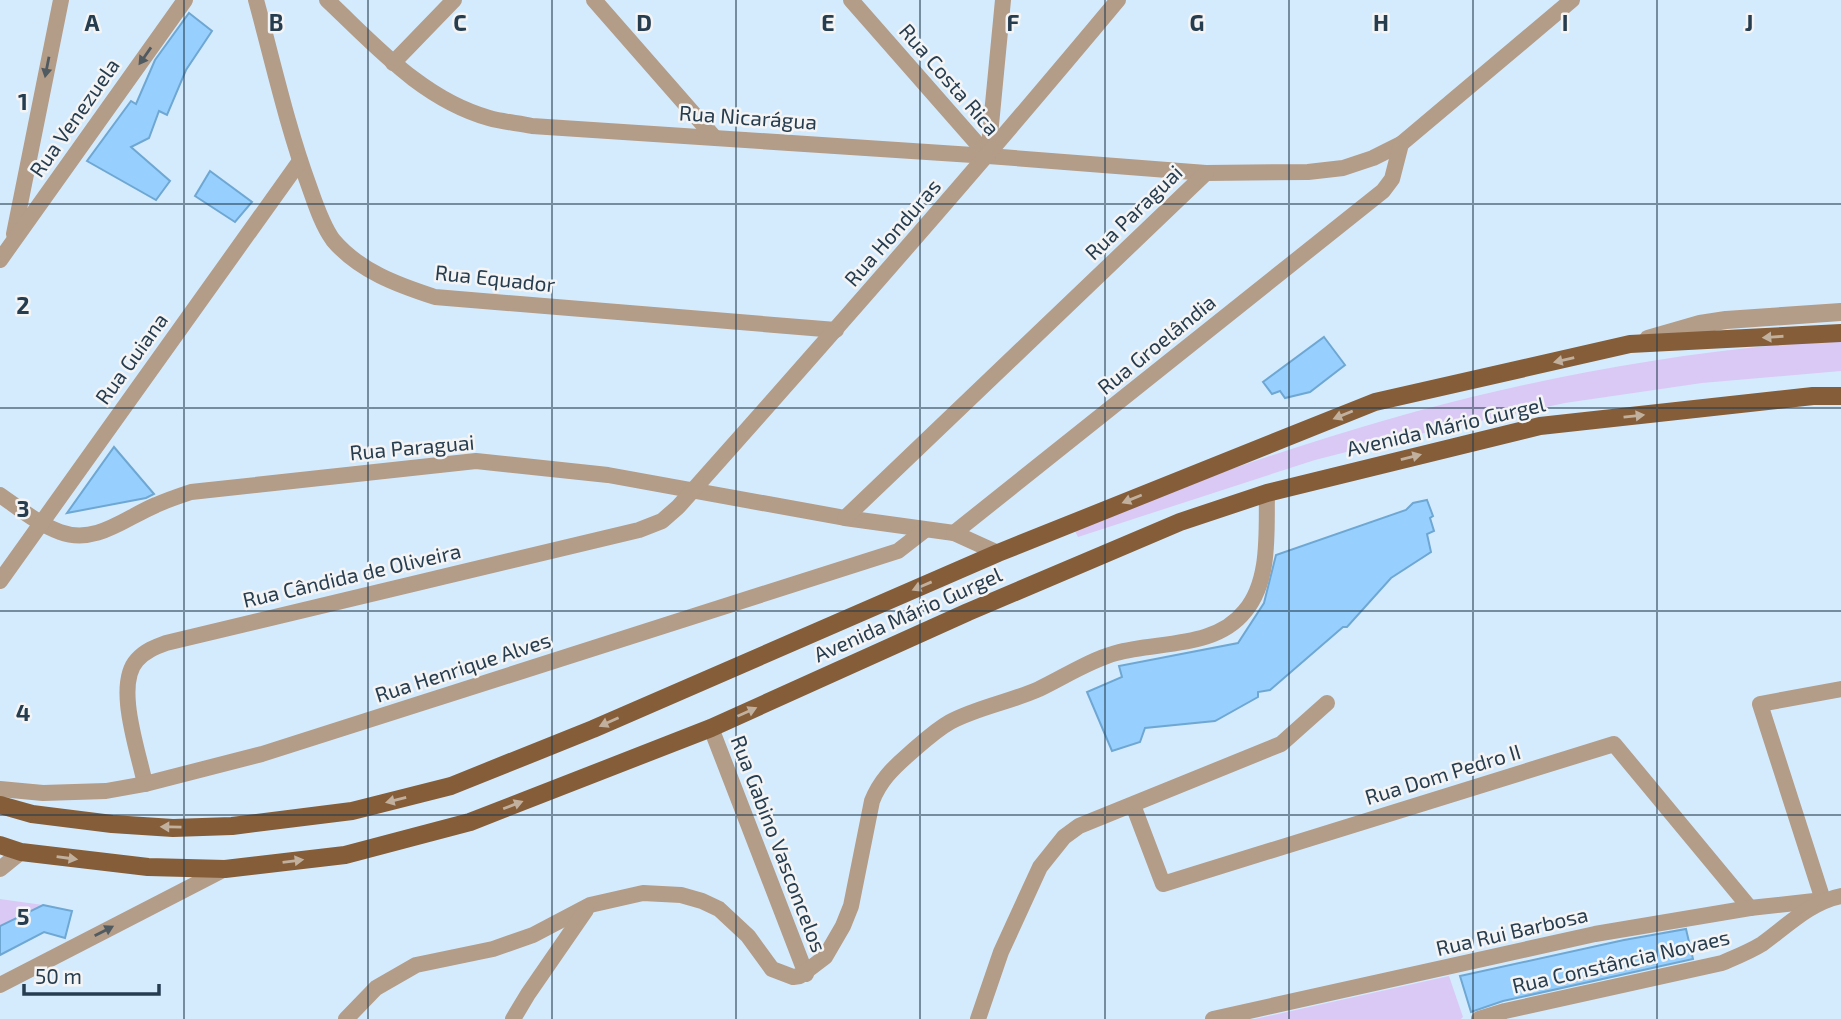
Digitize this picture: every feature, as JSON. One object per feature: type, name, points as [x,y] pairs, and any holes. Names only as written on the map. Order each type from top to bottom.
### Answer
[{"type":"main road","name":"Avenida Mário Gurgel","points":[[0,806],[32,814],[85,821],[173,828],[232,826],[352,811],[414,796],[451,786],[593,729],[998,553],[1375,402],[1630,344],[1728,341],[1841,332]]},
{"type":"main road","name":"Avenida Mário Gurgel","points":[[0,845],[21,852],[148,867],[225,869],[345,855],[470,822],[711,728],[968,612],[1180,522],[1266,493],[1540,426],[1813,396],[1841,396]]},
{"type":"street","points":[[12,243],[61,0]]},
{"type":"street","name":"Rua Venezuela","points":[[0,260],[185,0]]},
{"type":"street","name":"Rua Equador","points":[[257,0],[300,161],[316,205],[333,239],[358,263],[386,279],[435,297],[836,330]]},
{"type":"street","name":"Rua Nicarágua","points":[[327,0],[393,63],[425,88],[457,106],[489,118],[532,126],[1206,173]]},
{"type":"street","points":[[393,63],[454,0]]},
{"type":"street","points":[[594,0],[714,137]]},
{"type":"street","name":"Rua Costa Rica","points":[[851,0],[988,156]]},
{"type":"street","points":[[988,156],[1003,0]]},
{"type":"street","name":"Rua Honduras","points":[[694,489],[988,156],[1118,0]]},
{"type":"street","name":"Rua Paraguai","points":[[845,518],[1206,173],[1308,172],[1343,168],[1373,158],[1401,144],[1572,0]]},
{"type":"street","name":"Rua Groelândia","points":[[954,533],[1382,191],[1392,179],[1401,144]]},
{"type":"street","name":"Rua Guiana","points":[[0,581],[300,161]]},
{"type":"street","name":"Avenida Mário Gurgel","points":[[1630,344],[1700,324],[1726,320],[1841,312]]},
{"type":"street","name":"Rua Paraguai","points":[[0,495],[40,523],[62,533],[90,534],[113,528],[154,506],[191,492],[476,461],[608,475],[845,518],[954,533]]},
{"type":"street","name":"Rua Cândida de Oliveira","points":[[145,784],[127,695],[128,678],[136,661],[149,650],[179,639],[639,530],[662,521],[694,489]]},
{"type":"street","points":[[346,1019],[376,988],[416,965],[512,943],[590,905],[643,893],[662,893],[702,901],[719,909],[748,936],[772,969],[793,977],[806,974],[825,957],[843,926],[851,906],[872,800],[879,784],[892,769],[948,723],[976,710],[1031,692],[1114,653],[1194,640],[1225,628],[1237,620],[1254,598],[1259,585],[1265,543],[1266,493]]},
{"type":"street","name":"Rua Henrique Alves","points":[[0,789],[56,793],[106,791],[145,784],[262,754],[898,551],[925,530]]},
{"type":"street","points":[[954,533],[998,553]]},
{"type":"street","points":[[1823,900],[1760,704],[1841,689]]},
{"type":"street","points":[[978,1019],[1001,952],[1040,867],[1052,850],[1079,826],[1216,768],[1281,744],[1327,703]]},
{"type":"street","name":"Rua Gabino Vasconcelos","points":[[711,728],[806,974]]},
{"type":"street","name":"Rua Dom Pedro II","points":[[1133,805],[1163,884],[1614,744],[1750,908]]},
{"type":"street","points":[[0,869],[21,852]]},
{"type":"street","points":[[0,985],[225,869]]},
{"type":"street","name":"Rua Constância Novaes","points":[[1479,1019],[1722,963],[1745,954],[1823,900],[1841,896]]},
{"type":"street","name":"Rua Rui Barbosa","points":[[1223,1018],[1450,968],[1522,949],[1750,908],[1823,900]]},
{"type":"street","points":[[513,1019],[590,905]]},
{"type":"shaded area","points":[[1841,340],[1841,371],[1702,383],[1565,403],[1401,438],[1315,460],[1078,537],[1072,525],[1307,444],[1504,389],[1706,353]]},
{"type":"shaded area","points":[[0,899],[43,905],[0,926]]},
{"type":"shaded area","points":[[1449,976],[1463,1017],[1461,1019],[1255,1019]]},
{"type":"building","points":[[189,13],[212,31],[186,70],[167,115],[159,111],[149,138],[131,147],[170,181],[156,200],[87,161],[131,101],[136,104],[155,60]]},
{"type":"building","points":[[210,171],[252,202],[235,222],[195,196]]},
{"type":"building","points":[[1324,337],[1345,365],[1310,392],[1285,398],[1280,391],[1272,394],[1263,382]]},
{"type":"building","points":[[114,447],[154,494],[146,498],[67,513]]},
{"type":"building","points":[[1427,500],[1433,516],[1430,518],[1434,531],[1427,534],[1431,552],[1391,578],[1347,627],[1343,627],[1270,690],[1258,692],[1258,697],[1215,721],[1145,728],[1140,742],[1112,751],[1087,692],[1122,677],[1119,666],[1238,643],[1264,603],[1276,555],[1406,510],[1413,503]]},
{"type":"building","points":[[43,905],[72,911],[65,938],[44,932],[0,955],[0,926]]},
{"type":"building","points":[[1686,929],[1693,959],[1503,1001],[1471,1012],[1460,976],[1624,940]]}]
